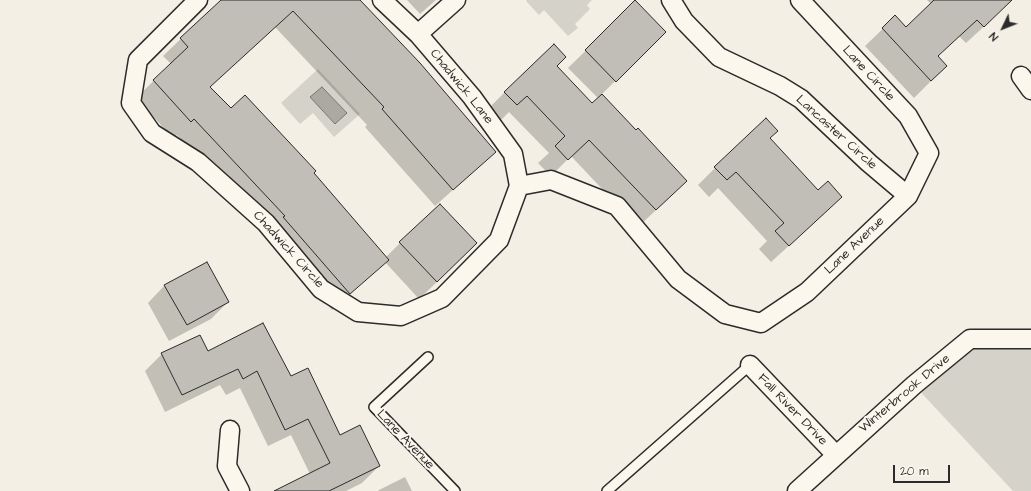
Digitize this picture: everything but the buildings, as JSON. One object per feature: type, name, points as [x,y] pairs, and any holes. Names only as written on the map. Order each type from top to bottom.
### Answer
[{"type":"street","name":"Chadwick Circle","points":[[198,0],[138,60],[131,103],[152,132],[198,162],[266,223],[322,289],[358,312],[401,316],[442,298],[499,240],[519,186]]},
{"type":"street","name":"Chadwick Lane","points":[[382,0],[418,34],[472,97],[513,154],[519,186]]},
{"type":"street","points":[[418,34],[456,0]]},
{"type":"street","name":"Lancaster Circle","points":[[671,0],[684,21],[719,57],[780,86],[801,99],[869,163],[908,196]]},
{"type":"street","name":"Lane Circle","points":[[800,0],[908,116],[929,153]]},
{"type":"street","name":"Lane Avenue","points":[[519,186],[551,180],[617,206],[678,280],[725,314],[761,323],[807,292],[908,196],[929,153]]},
{"type":"street","name":"Winterbrook Drive","points":[[797,491],[835,454],[914,385],[970,339],[1031,338]]},
{"type":"street","name":"Fall River Drive","points":[[750,365],[835,454]]},
{"type":"street","points":[[230,430],[227,466],[240,491]]},
{"type":"lane","name":"Lane Avenue","points":[[428,356],[374,407],[455,491]]},
{"type":"lane","points":[[607,491],[750,365]]},
{"type":"shaded area","points":[[592,0],[587,5],[590,9],[575,24],[578,28],[568,36],[544,10],[539,15],[526,1]]},
{"type":"shaded area","points":[[318,69],[360,114],[334,137],[313,113],[300,124],[281,103]]},
{"type":"shaded area","points":[[322,87],[347,113],[335,124],[310,97]]},
{"type":"shaded area","points":[[970,339],[1031,339],[1031,491],[1013,491],[914,385]]}]
